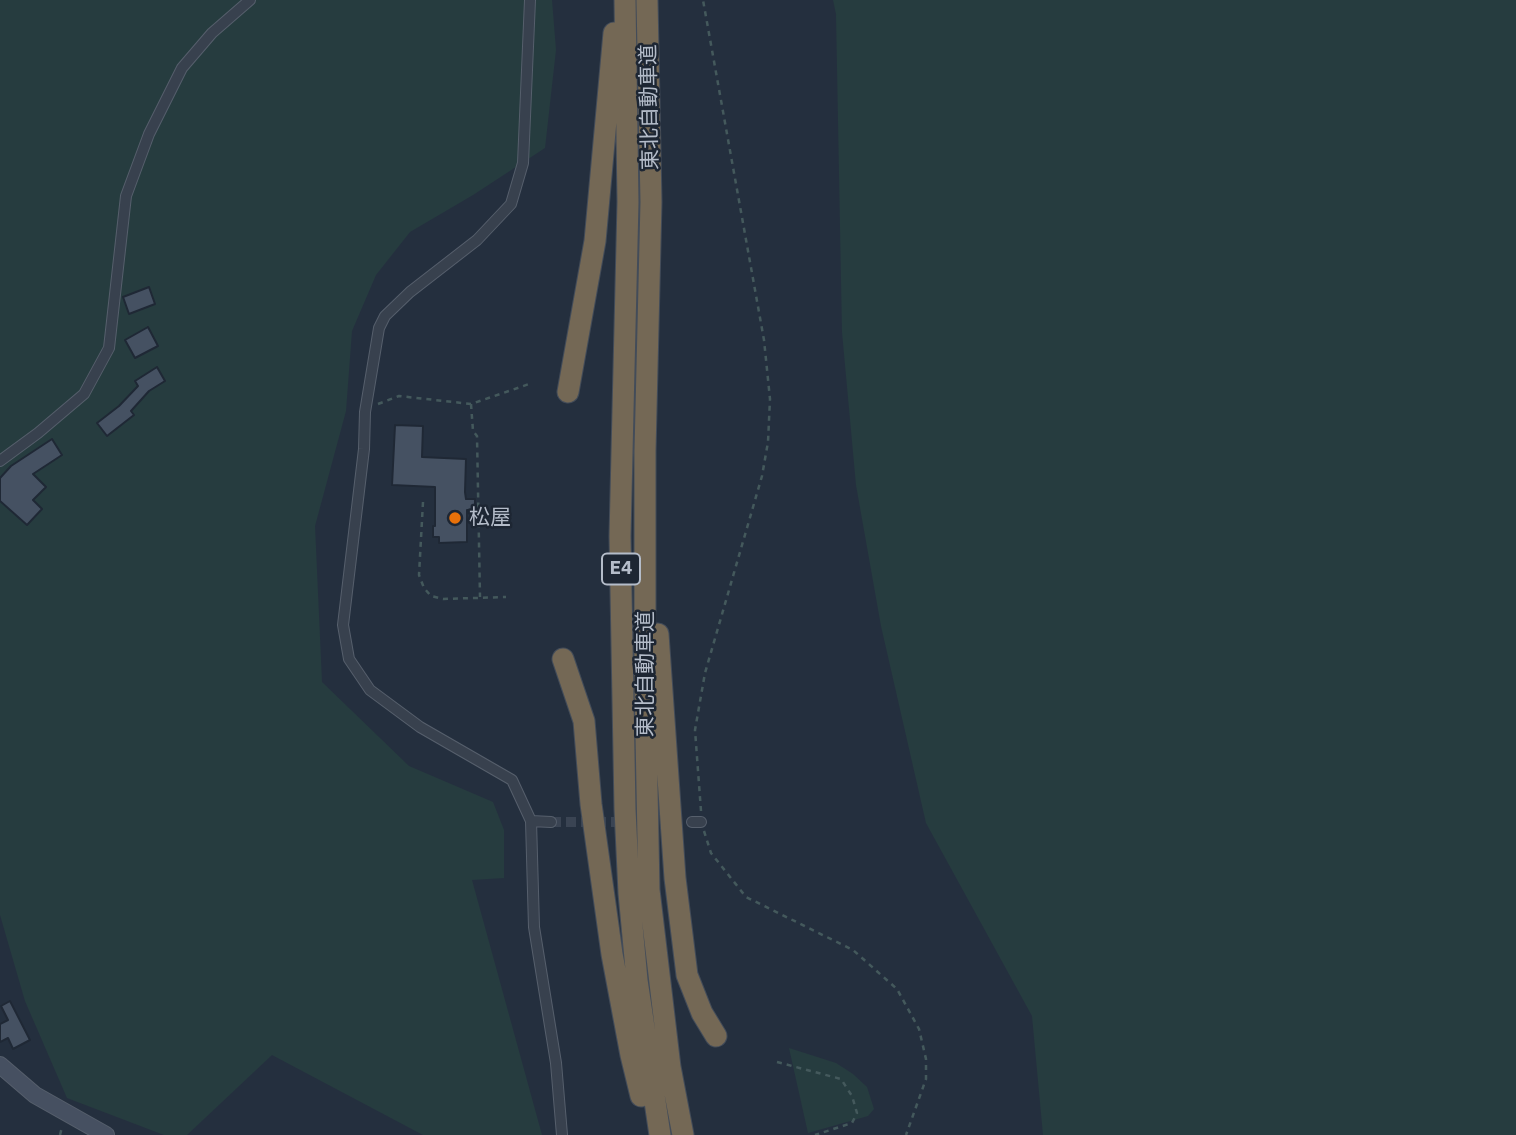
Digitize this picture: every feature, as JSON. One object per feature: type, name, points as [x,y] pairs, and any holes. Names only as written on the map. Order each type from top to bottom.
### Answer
[{"type":"highway","points":[[568,392],[595,241],[608,117],[616,0]]},
{"type":"highway","name":"東北自動車道","points":[[625,0],[628,202],[621,550],[625,808],[637,980],[660,1135]]},
{"type":"highway","name":"東北自動車道","points":[[647,0],[651,202],[645,451],[645,684],[649,890],[670,1067],[683,1135]]},
{"type":"highway","points":[[645,451],[675,878],[687,975],[702,1013],[716,1036]]},
{"type":"highway","points":[[563,659],[584,721],[591,804],[612,954],[631,1055],[652,1135]]},
{"type":"street","points":[[0,460],[38,433],[84,394],[109,348],[126,196],[149,134],[182,68],[212,33],[250,0]]},
{"type":"street","points":[[530,0],[523,163],[511,204],[477,240],[410,292],[385,316],[379,328],[366,410],[364,449],[343,625],[349,659],[370,690],[420,727],[512,780],[531,821],[534,927],[556,1063],[562,1135]]},
{"type":"street","points":[[531,821],[551,822]]},
{"type":"street","points":[[0,1065],[34,1095],[106,1135]]},
{"type":"path","points":[[703,0],[764,340],[770,399],[768,442],[762,476],[705,673],[695,730],[697,822],[711,853],[746,897],[853,950],[897,989],[919,1030],[926,1059],[926,1079],[906,1135]]},
{"type":"path","points":[[366,410],[399,396],[471,404],[532,383]]},
{"type":"path","points":[[471,404],[473,431],[477,436],[480,597]]},
{"type":"path","points":[[423,502],[419,575],[424,588],[431,596],[443,599],[506,597]]},
{"type":"path","points":[[777,1062],[841,1079],[852,1096],[858,1113],[852,1123],[815,1135]]},
{"type":"green space","points":[[0,0],[552,0],[556,50],[545,148],[410,232],[376,275],[352,331],[346,411],[315,526],[322,682],[409,766],[493,802],[504,830],[504,878],[472,880],[542,1135],[423,1135],[272,1055],[187,1135],[164,1135],[67,1098],[25,1001],[0,915]]},
{"type":"green space","points":[[833,0],[1516,0],[1516,1135],[1043,1135],[1032,1016],[926,823],[881,626],[856,485],[842,332],[836,14]]},
{"type":"green space","points":[[789,1048],[836,1063],[853,1074],[867,1087],[874,1109],[868,1116],[808,1133]]},
{"type":"building","points":[[149,287],[155,304],[129,314],[123,297]]},
{"type":"building","points":[[148,327],[158,346],[135,358],[125,340]]},
{"type":"building","points":[[157,367],[165,381],[149,391],[131,411],[134,415],[107,436],[97,423],[119,406],[138,386],[135,381]]},
{"type":"building","points":[[395,425],[423,426],[422,457],[466,459],[466,499],[475,499],[475,510],[467,510],[467,542],[439,543],[439,537],[433,537],[435,487],[392,485]]},
{"type":"building","points":[[52,439],[62,455],[33,474],[46,487],[33,500],[42,509],[27,525],[0,501],[0,478],[11,466]]},
{"type":"building","points":[[10,1001],[30,1040],[13,1049],[8,1038],[0,1042],[0,1024],[8,1020],[1,1006]]},
{"type":"tunnel","points":[[551,822],[628,822]]},
{"type":"place","name":"松屋","points":[[455,518]]}]
